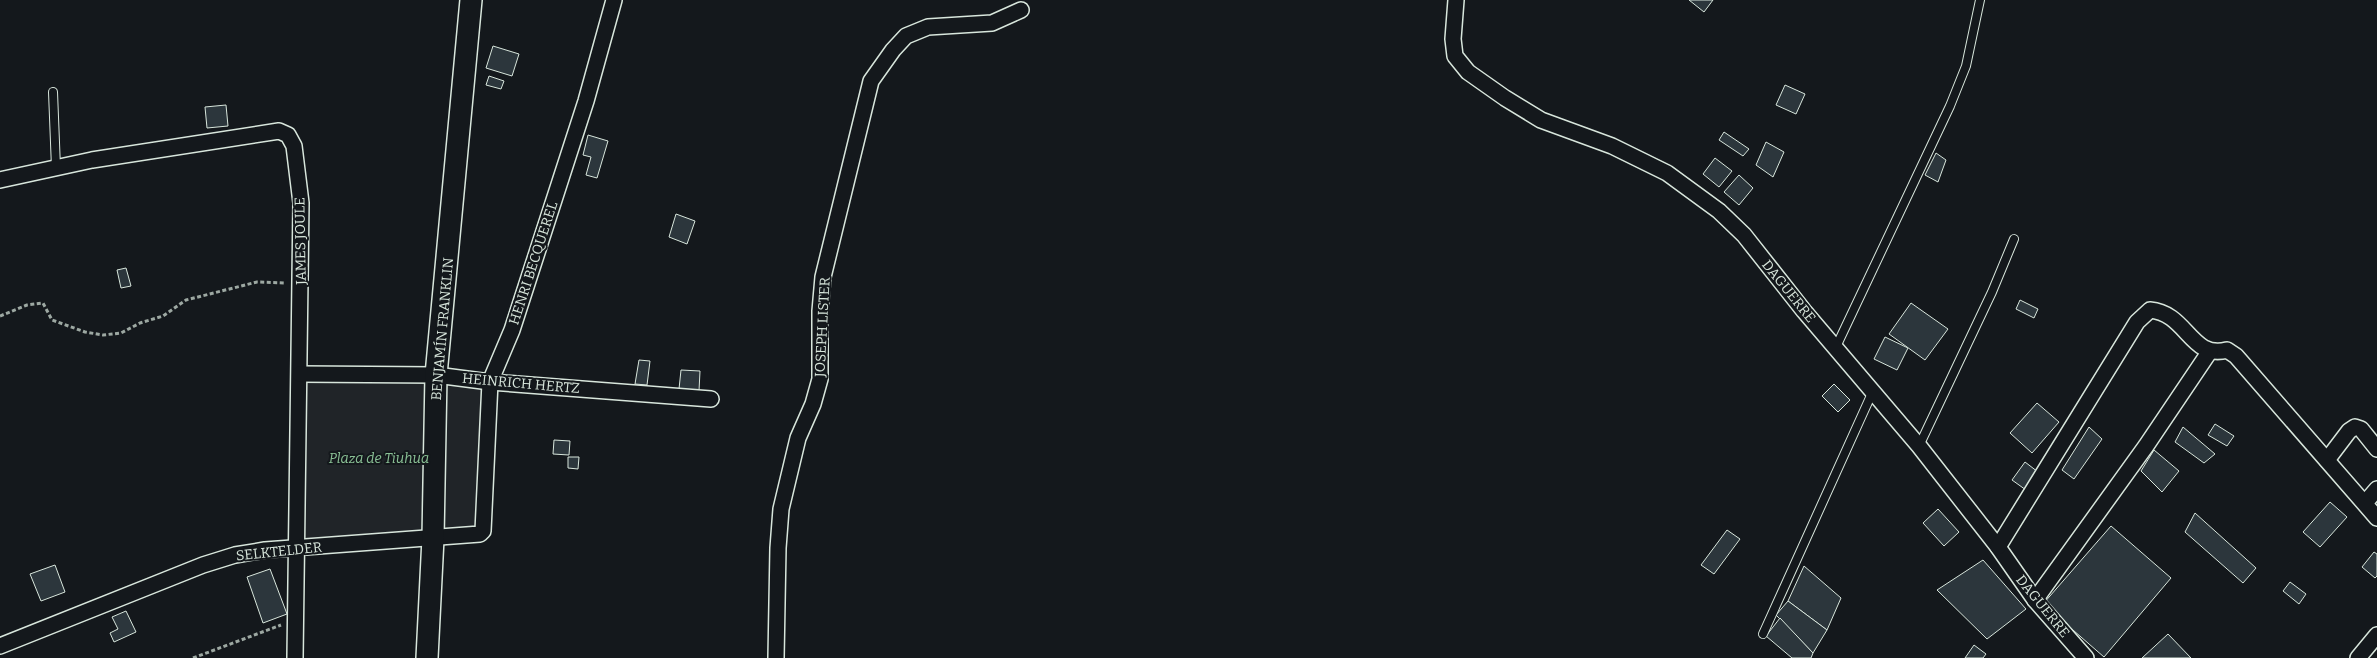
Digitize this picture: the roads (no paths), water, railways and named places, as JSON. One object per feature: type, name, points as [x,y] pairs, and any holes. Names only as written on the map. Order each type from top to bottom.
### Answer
[{"type":"street","name":"BENJAMÍN FRANKLIN","points":[[427,658],[434,538],[436,375],[471,0]]},
{"type":"street","name":"HENRI BECQUEREL","points":[[483,531],[490,382],[512,330],[586,101],[614,0]]},
{"type":"street","name":"DAGUERRE","points":[[1456,0],[1453,39],[1455,56],[1468,72],[1541,120],[1612,146],[1667,173],[1719,211],[1744,236],[1804,311],[1919,446],[1998,547],[2035,600],[2086,658]]},
{"type":"street","name":"JOSEPH LISTER","points":[[776,658],[778,548],[781,509],[798,438],[813,404],[820,380],[820,311],[823,277],[871,80],[906,36],[928,27],[992,22],[1020,10]]},
{"type":"street","name":"JAMES JOULE","points":[[0,180],[92,160],[279,131],[288,135],[294,146],[301,203],[295,658]]},
{"type":"street","points":[[1998,547],[2137,322],[2150,310],[2168,313],[2200,346],[2219,353],[2227,350],[2236,356],[2377,518]]},
{"type":"street","points":[[2035,600],[2146,446],[2210,351]]},
{"type":"street","name":"HEINRICH HERTZ","points":[[300,374],[436,375],[490,382],[711,400]]},
{"type":"street","points":[[2328,460],[2348,431],[2355,428],[2361,429],[2377,449]]},
{"type":"street","points":[[2365,503],[2377,489]]},
{"type":"street","name":"SELKTELDER","points":[[0,646],[203,565],[235,555],[295,548],[480,534],[483,531]]},
{"type":"street","points":[[2358,658],[2377,635]]},
{"type":"lane","points":[[1836,347],[1950,106],[1966,66],[1980,0]]},
{"type":"lane","points":[[53,92],[56,168]]},
{"type":"lane","points":[[1919,446],[1992,292],[2014,239]]},
{"type":"lane","points":[[1763,634],[1873,391]]},
{"type":"park label","name":"Plaza de Tiuhua","points":[[379,458]]}]
